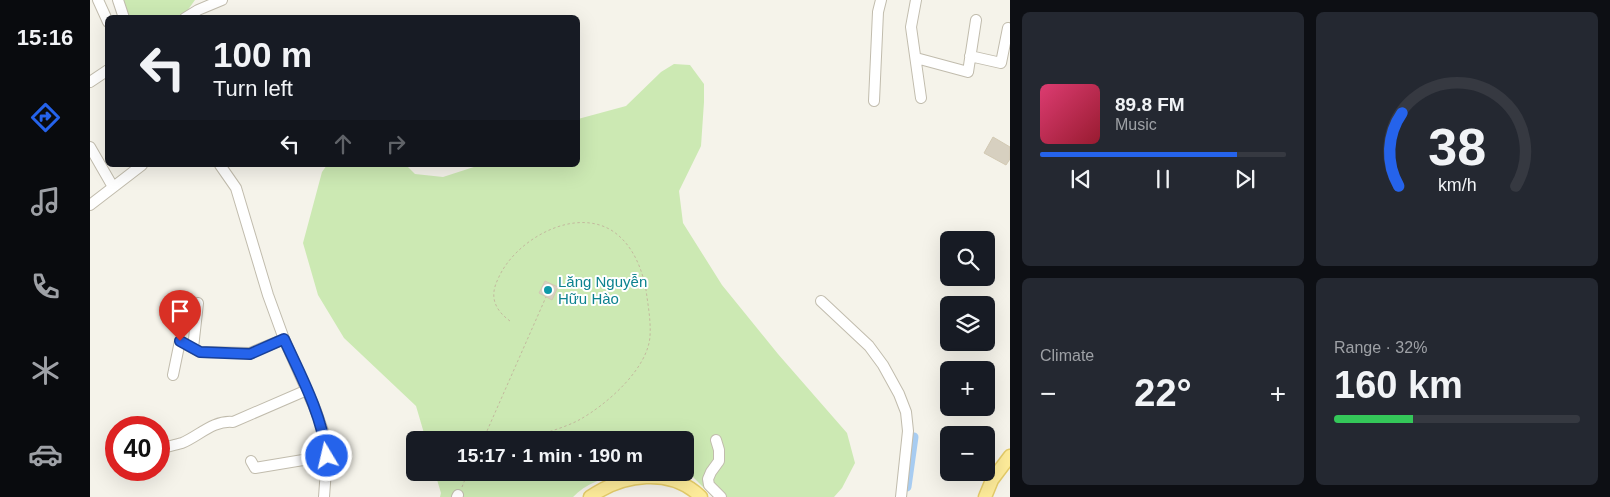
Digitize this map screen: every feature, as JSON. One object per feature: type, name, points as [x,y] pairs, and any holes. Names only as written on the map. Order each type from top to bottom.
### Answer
[{"type":"main road","points":[[985,497],[992,480],[1010,456]]},
{"type":"main road","points":[[590,497],[618,482],[658,476],[693,489],[701,497]]},
{"type":"street","points":[[98,0],[105,15]]},
{"type":"street","points":[[118,0],[123,15]]},
{"type":"street","points":[[190,15],[222,0]]},
{"type":"street","points":[[874,101],[878,12],[881,0]]},
{"type":"street","points":[[916,0],[911,27],[921,98]]},
{"type":"street","points":[[916,58],[968,72],[976,20]]},
{"type":"street","points":[[970,56],[1001,63],[1008,28]]},
{"type":"street","points":[[90,82],[105,72]]},
{"type":"street","points":[[90,148],[113,187]]},
{"type":"street","points":[[90,205],[139,167]]},
{"type":"street","points":[[221,167],[236,188],[268,295],[284,339],[308,390],[324,434],[327,456],[324,497]]},
{"type":"street","points":[[821,302],[868,346],[899,394],[906,412],[908,431],[901,497]]},
{"type":"street","points":[[193,348],[198,303]]},
{"type":"street","points":[[173,375],[180,341],[200,352],[250,354],[284,339]]},
{"type":"street","points":[[170,446],[182,443],[213,425],[224,421],[233,422],[308,390]]},
{"type":"street","points":[[716,440],[719,450],[719,461],[708,478],[709,485],[721,497]]},
{"type":"street","points":[[251,461],[255,468],[327,456]]},
{"type":"path","points":[[510,321],[499,313],[493,296],[497,279],[518,252],[532,239],[546,231],[576,222],[594,224],[610,230],[623,240],[636,258],[644,281],[649,309],[650,338],[642,360],[628,381],[605,402],[578,421],[549,431]]},
{"type":"path","points":[[487,431],[546,297]]},
{"type":"path","points":[[458,496],[464,481]]},
{"type":"green space","points":[[120,0],[195,0],[184,15],[124,15]]},
{"type":"green space","points":[[674,64],[690,65],[704,84],[701,146],[679,191],[683,223],[722,285],[778,354],[847,433],[855,463],[842,488],[834,497],[713,497],[694,478],[694,431],[423,431],[416,406],[344,338],[318,295],[303,243],[322,172],[326,167],[408,167],[415,174],[443,177],[474,167],[580,167],[580,118],[626,106],[661,72]]},
{"type":"green space","points":[[437,481],[599,481],[583,488],[573,497],[440,497],[441,493]]},
{"type":"building","points":[[993,137],[1010,147],[1010,159],[1006,165],[984,153]]},
{"type":"building","name":"Lăng Nguyễn Hữu Hào","points":[[545,281],[558,287],[552,300],[539,293]]},
{"type":"waterway","points":[[907,487],[914,437]]},
{"type":"place","name":"Lăng Nguyễn Hữu Hào","points":[[548,290]]},
{"type":"route","points":[[180,341],[200,352],[250,354],[284,339],[316,411],[324,434],[327,456]]}]
